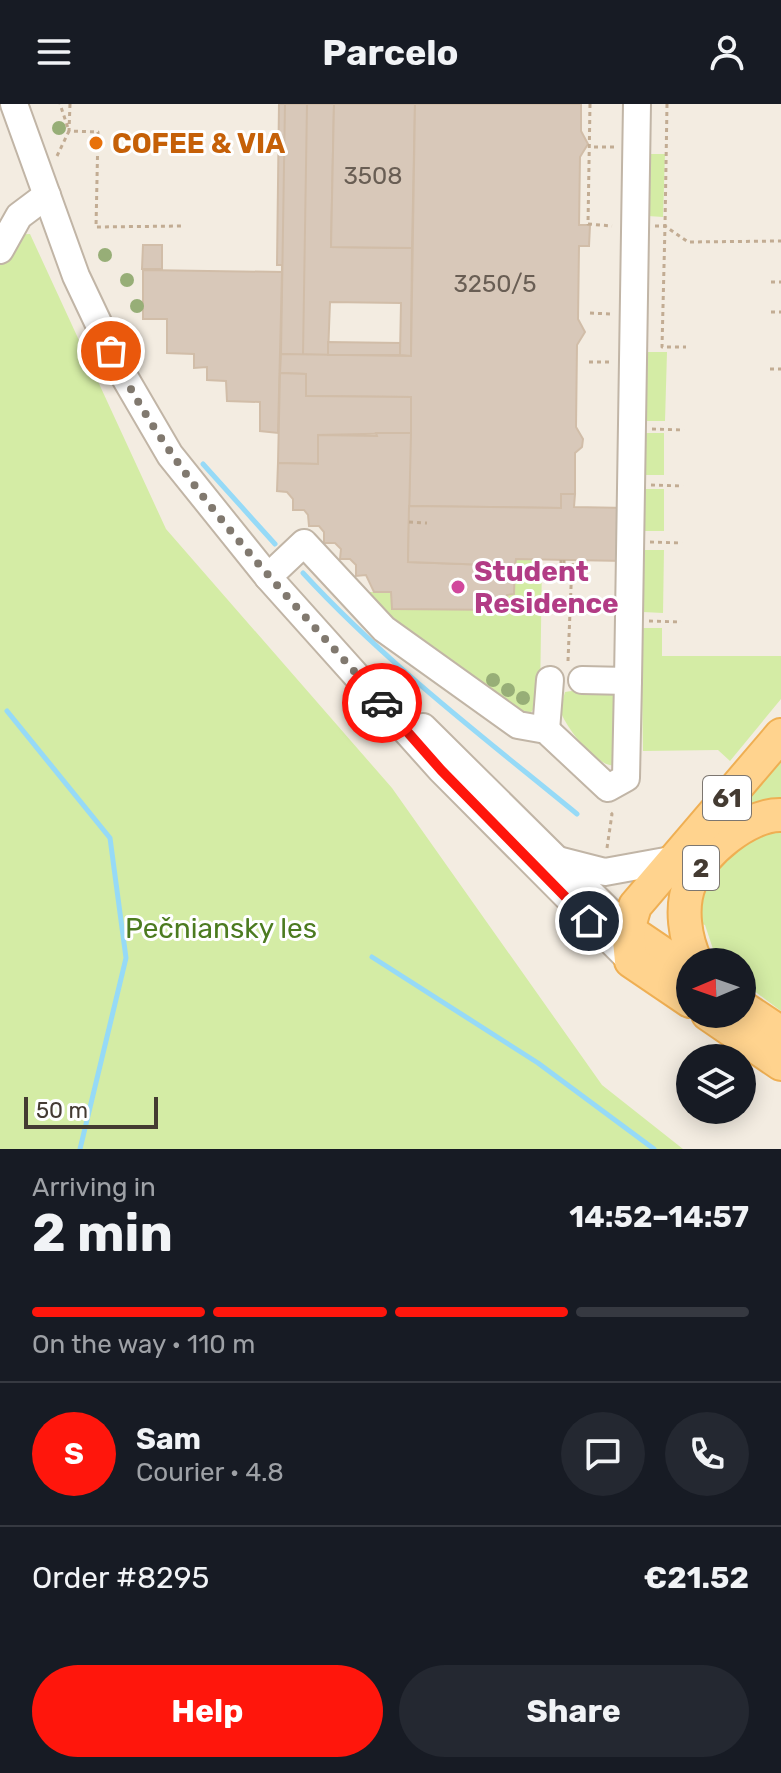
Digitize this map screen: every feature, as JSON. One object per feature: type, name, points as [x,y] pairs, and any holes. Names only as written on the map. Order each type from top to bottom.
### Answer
[{"type":"main road","name":"61","points":[[680,871],[781,735]]},
{"type":"main road","name":"2","points":[[620,941],[651,921],[680,871],[753,819],[781,815]]},
{"type":"main road","name":"2","points":[[680,871],[685,924],[692,948]]},
{"type":"main road","points":[[620,941],[676,966]]},
{"type":"main road","points":[[620,941],[676,989]]},
{"type":"main road","points":[[756,1024],[778,1052]]},
{"type":"main road","points":[[734,1028],[778,1052]]},
{"type":"street","points":[[14,104],[76,276],[121,371],[170,455],[268,577],[441,770],[620,941]]},
{"type":"street","points":[[30,148],[33,104]]},
{"type":"street","points":[[268,577],[304,543],[384,629],[518,725],[546,730],[608,788],[626,778],[637,104]]},
{"type":"street","points":[[0,250],[19,216],[47,195]]},
{"type":"street","points":[[340,654],[431,734],[557,859],[620,941]]},
{"type":"street","points":[[546,730],[567,675],[628,681]]},
{"type":"street","points":[[557,859],[605,872],[680,871]]},
{"type":"path","points":[[60,104],[69,131]]},
{"type":"path","points":[[47,195],[53,164],[69,131],[70,104]]},
{"type":"path","points":[[588,224],[590,104]]},
{"type":"path","points":[[667,104],[662,347],[686,347]]},
{"type":"path","points":[[69,131],[98,132],[96,227],[182,226]]},
{"type":"path","points":[[665,226],[688,242],[781,241]]},
{"type":"path","points":[[771,282],[781,282]]},
{"type":"path","points":[[771,312],[781,312]]},
{"type":"path","points":[[770,369],[781,369]]},
{"type":"path","points":[[632,428],[684,430]]},
{"type":"path","points":[[631,484],[683,486]]},
{"type":"path","points":[[409,522],[427,523]]},
{"type":"path","points":[[630,541],[682,543]]},
{"type":"path","points":[[567,675],[569,579],[569,571],[569,563],[572,563],[572,575],[564,575],[562,560],[561,579],[569,579]]},
{"type":"path","points":[[629,621],[681,622]]},
{"type":"green space","points":[[650,154],[665,154],[663,217],[648,216]]},
{"type":"green space","name":"Pečniansky les","points":[[30,234],[166,529],[392,788],[602,1085],[683,1149],[0,1149],[0,235]]},
{"type":"green space","points":[[647,352],[667,352],[665,421],[646,421]]},
{"type":"green space","points":[[645,433],[664,433],[664,475],[644,475]]},
{"type":"green space","points":[[644,489],[664,489],[664,531],[644,531]]},
{"type":"green space","points":[[644,550],[664,550],[663,613],[643,612]]},
{"type":"green space","points":[[516,559],[542,560],[540,699],[530,714],[524,713],[390,618],[367,592],[391,592],[393,609],[508,610],[507,595],[514,594]]},
{"type":"green space","points":[[641,628],[662,628],[662,656],[781,656],[781,699],[730,761],[718,750],[643,751]]},
{"type":"green space","points":[[597,687],[618,694],[617,765],[610,765],[592,755],[568,727],[560,710],[565,692]]},
{"type":"green space","points":[[781,752],[781,802],[729,824],[651,910]]},
{"type":"green space","points":[[781,822],[781,1011],[756,992],[756,948],[713,948],[705,925],[699,923],[705,884],[712,870],[748,840]]},
{"type":"building","points":[[279,104],[334,104],[331,247],[412,248],[411,356],[400,355],[401,303],[330,302],[328,355],[281,354],[282,265],[277,265]]},
{"type":"building","points":[[285,104],[307,104],[303,355],[281,354]]},
{"type":"building","points":[[334,104],[415,104],[412,248],[331,247]]},
{"type":"building","points":[[415,104],[581,104],[581,131],[588,144],[580,157],[579,225],[590,225],[589,246],[579,246],[578,319],[585,332],[577,345],[576,427],[583,439],[582,447],[575,453],[575,494],[561,494],[561,508],[409,506],[411,397],[306,396],[306,374],[280,373],[281,354],[411,356]]},
{"type":"building","points":[[143,245],[162,245],[162,269],[142,269]]},
{"type":"building","points":[[143,270],[282,272],[278,433],[260,431],[260,402],[227,401],[226,381],[207,380],[207,367],[194,368],[194,354],[167,353],[167,319],[143,319]]},
{"type":"building","points":[[328,342],[400,343],[400,355],[328,355]]},
{"type":"building","points":[[280,373],[306,374],[306,396],[411,397],[411,433],[318,435],[318,464],[278,463]]},
{"type":"building","points":[[376,433],[411,433],[408,562],[515,566],[514,594],[507,595],[508,610],[392,609],[391,592],[374,592],[366,575],[356,576],[356,565],[350,559],[340,559],[341,549],[335,543],[324,543],[324,532],[319,526],[309,526],[304,510],[293,510],[293,499],[287,492],[277,491],[278,463],[318,464],[318,435],[377,436]]},
{"type":"building","points":[[561,494],[575,494],[574,507],[626,508],[625,561],[516,559],[515,566],[408,562],[409,506],[561,508]]},
{"type":"waterway","points":[[203,464],[275,544]]},
{"type":"waterway","points":[[303,573],[401,668],[577,814]]},
{"type":"waterway","points":[[7,711],[110,838],[126,958],[80,1149]]},
{"type":"waterway","points":[[372,957],[538,1063],[654,1149]]},
{"type":"way so far","points":[[111,351],[170,455],[268,577],[382,703]]},
{"type":"place","name":"COFEE & VIA","points":[[96,143]]},
{"type":"place","name":"Student Residence","points":[[458,587]]},
{"type":"route","points":[[382,703],[441,770],[589,921]]}]
